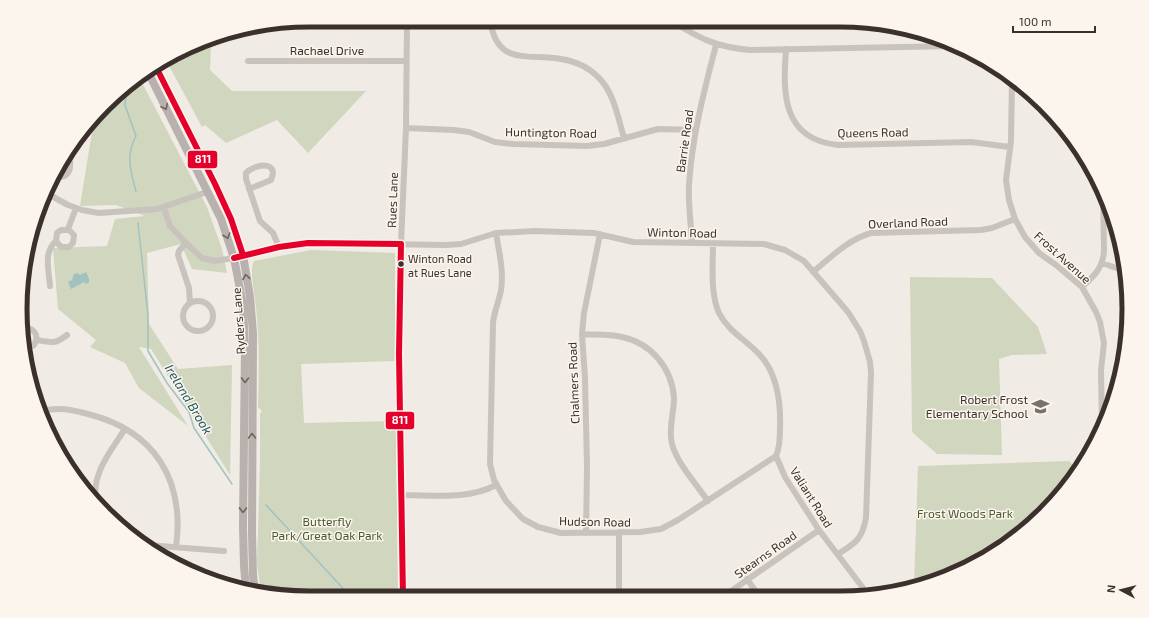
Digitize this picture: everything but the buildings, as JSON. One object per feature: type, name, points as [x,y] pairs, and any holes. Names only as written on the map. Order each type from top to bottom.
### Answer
[{"type":"main road","name":"Ryders Lane","points":[[158,71],[215,184],[231,219],[243,255],[250,297],[253,333],[252,533],[254,586]]},
{"type":"main road","name":"Ryders Lane","points":[[150,76],[221,219],[234,258],[243,305],[245,347],[243,526],[245,584]]},
{"type":"street","name":"Rues Lane","points":[[403,591],[399,354],[401,244],[406,128],[407,27]]},
{"type":"street","points":[[492,27],[494,37],[502,47],[517,56],[560,58],[575,62],[588,68],[599,78],[607,89],[614,105],[624,138]]},
{"type":"street","points":[[686,27],[716,45],[750,50],[943,46]]},
{"type":"street","name":"Barrie Road","points":[[692,243],[689,187],[696,130],[716,45]]},
{"type":"street","name":"Queens Road","points":[[786,49],[784,84],[785,98],[788,109],[801,128],[810,136],[821,141],[838,145],[971,142],[1010,147]]},
{"type":"street","name":"Rachael Drive","points":[[248,61],[406,61]]},
{"type":"street","name":"Frost Avenue","points":[[1012,85],[1010,147],[1007,167],[1008,200],[1020,229],[1032,245],[1082,287],[1096,312],[1103,338],[1101,370],[1102,415]]},
{"type":"street","name":"Huntington Road","points":[[406,128],[469,132],[495,142],[513,144],[587,146],[604,144],[658,129],[696,130]]},
{"type":"street","points":[[60,176],[66,175],[70,169],[70,161]]},
{"type":"street","points":[[249,189],[271,180],[273,174],[270,167],[263,165],[248,171],[246,173],[246,179],[249,189],[260,222],[273,233],[279,247]]},
{"type":"street","points":[[51,195],[76,208],[98,213],[143,211],[164,208],[207,192]]},
{"type":"street","points":[[1082,287],[1098,271],[1102,263],[1104,251],[1103,207]]},
{"type":"street","points":[[68,229],[76,208]]},
{"type":"street","name":"Winton Road","points":[[164,208],[170,226],[202,258],[208,260],[234,258],[279,247],[308,243],[446,245],[461,244],[496,233],[535,231],[600,234],[633,242],[764,244],[778,247],[798,257],[813,272],[854,321],[864,341],[870,362],[871,373],[866,518],[863,532],[858,540],[838,554]]},
{"type":"street","name":"Overland Road","points":[[813,272],[854,239],[871,233],[981,230],[992,228],[1015,219]]},
{"type":"street","points":[[63,229],[68,229],[74,236],[72,245],[67,248],[59,246],[56,241],[56,235],[63,229]]},
{"type":"street","name":"Hudson Road","points":[[496,233],[502,278],[501,290],[493,324],[490,455],[492,472],[496,485],[501,495],[511,508],[530,523],[553,532],[640,532],[661,529],[708,501],[776,456]]},
{"type":"street","name":"Chalmers Road","points":[[586,533],[585,393],[582,334],[584,313],[600,234]]},
{"type":"street","points":[[50,286],[48,253],[51,246],[56,241]]},
{"type":"street","points":[[186,243],[179,251],[178,255],[189,288],[190,303],[184,314],[186,324],[193,330],[202,330],[207,328],[210,325],[213,316],[210,307],[197,301],[190,303]]},
{"type":"street","points":[[713,244],[714,294],[718,311],[728,326],[761,356],[773,376],[779,396],[781,414],[780,448],[776,456]]},
{"type":"street","points":[[1102,263],[1120,269]]},
{"type":"street","points":[[28,328],[36,334],[34,345],[29,347]]},
{"type":"street","points":[[582,334],[627,338],[646,347],[660,361],[667,373],[673,393],[670,431],[674,449],[679,460],[708,501]]},
{"type":"street","points":[[36,340],[59,342],[67,335]]},
{"type":"street","points":[[46,411],[58,409],[81,412],[110,421],[125,429],[152,449],[166,470],[175,494],[178,519],[176,547]]},
{"type":"street","points":[[95,493],[95,487],[100,470],[125,429]]},
{"type":"street","name":"Valiant Road","points":[[776,456],[785,477],[819,530],[863,590]]},
{"type":"street","points":[[401,495],[469,494],[483,491],[496,485]]},
{"type":"street","name":"Stearns Road","points":[[731,591],[819,530]]},
{"type":"street","points":[[619,532],[619,591]]},
{"type":"street","points":[[156,546],[224,551]]},
{"type":"street","points":[[747,579],[755,591]]},
{"type":"green space","points":[[211,44],[210,70],[232,91],[366,91],[308,153],[277,120],[226,143],[205,125],[202,127],[168,65],[184,56]]},
{"type":"green space","points":[[142,82],[207,207],[222,249],[227,273],[192,269],[181,244],[147,253],[149,324],[178,369],[232,365],[230,475],[151,349],[139,347],[188,426],[139,388],[125,363],[90,347],[96,340],[58,309],[53,248],[107,246],[115,219],[145,216],[116,205],[80,206],[92,132],[91,131],[97,123],[123,97]]},
{"type":"green space","name":"Butterfly Park/Great Oak Park","points":[[311,250],[395,253],[395,361],[301,364],[304,423],[396,421],[398,591],[309,591],[260,587],[257,564],[260,414],[262,411],[258,407],[259,363],[252,268],[254,261]]},
{"type":"green space","points":[[910,277],[992,278],[1038,327],[1047,354],[1012,355],[999,359],[1002,455],[937,454],[912,432]]},
{"type":"green space","name":"Frost Woods Park","points":[[1069,461],[1074,466],[1052,495],[1012,533],[965,562],[948,570],[914,581],[918,466]]},
{"type":"water","points":[[86,272],[89,282],[86,284],[84,282],[71,289],[68,282],[72,280],[74,274],[77,273],[80,275]]},
{"type":"waterway","name":"Ireland Brook","points":[[126,94],[125,105],[136,136],[130,157],[131,171],[136,192]]},
{"type":"waterway","name":"Ireland Brook","points":[[138,223],[148,315],[148,351],[167,383],[189,412],[194,428],[232,484]]},
{"type":"waterway","name":"Ireland Brook","points":[[266,505],[345,591]]},
{"type":"transit line","name":"811","points":[[158,71],[215,184],[231,219],[243,255]]},
{"type":"transit line","name":"811","points":[[234,258],[279,247],[308,243],[401,244]]},
{"type":"transit line","name":"811","points":[[401,244],[399,354],[403,591]]},
{"type":"place","name":"Winton Road at Rues Lane","points":[[401,264]]},
{"type":"place","name":"Robert Frost Elementary School","points":[[1041,406]]}]
